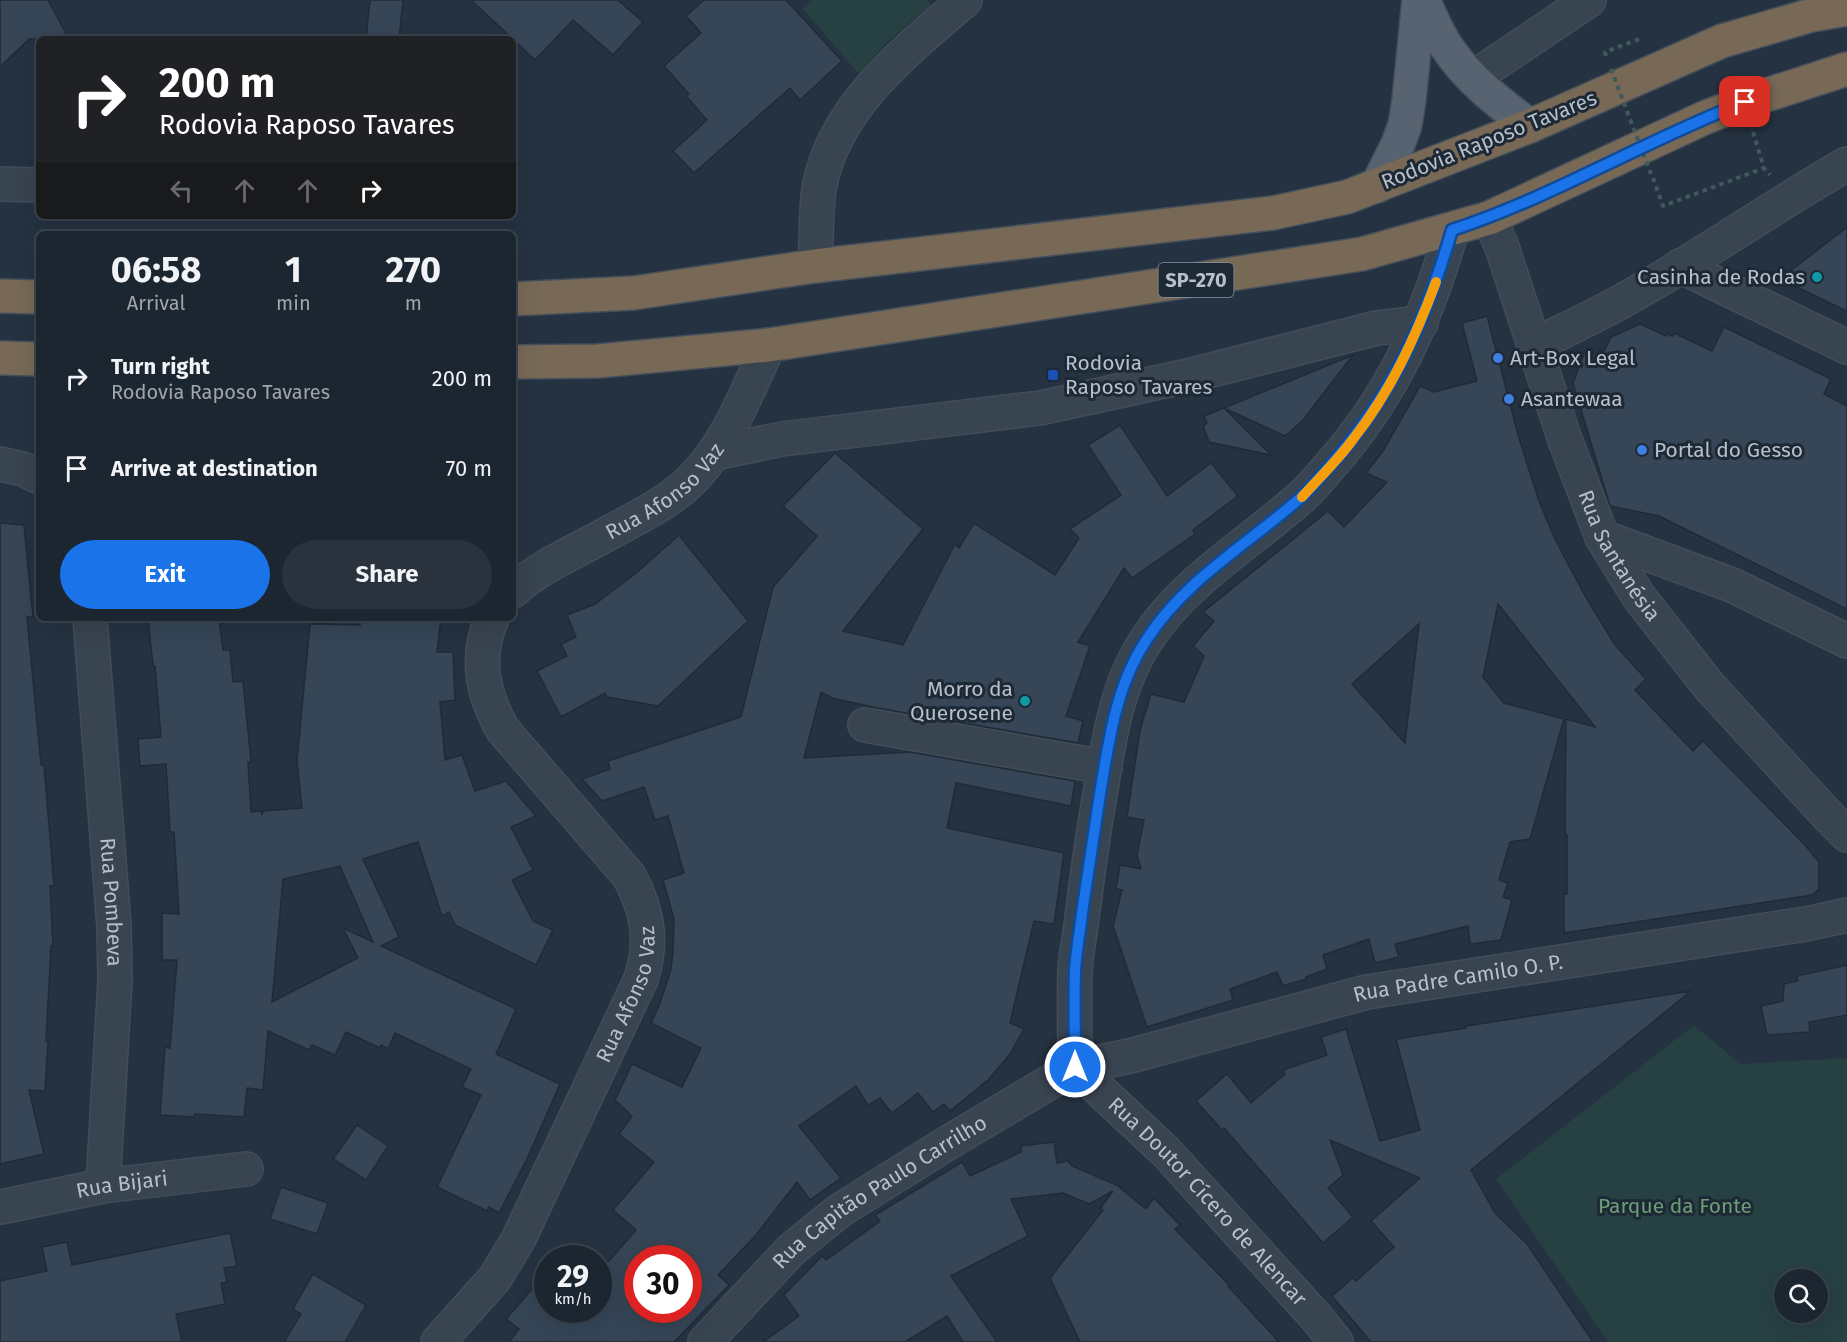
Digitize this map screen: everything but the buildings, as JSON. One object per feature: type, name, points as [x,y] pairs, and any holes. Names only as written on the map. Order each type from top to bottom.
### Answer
[{"type":"highway","name":"Rodovia Raposo Tavares","points":[[516,299],[634,293],[815,266],[1273,213],[1347,197],[1530,126],[1722,41],[1812,15],[1847,9]]},
{"type":"highway","name":"SP-270","points":[[516,362],[598,361],[769,345],[1362,254],[1489,218],[1704,118],[1745,102],[1847,69]]},
{"type":"highway","points":[[0,296],[36,297]]},
{"type":"highway","points":[[0,358],[36,359]]},
{"type":"main road","points":[[1421,0],[1446,46],[1473,78],[1497,102],[1530,126]]},
{"type":"main road","points":[[1377,186],[1390,162],[1405,125],[1421,0]]},
{"type":"street","points":[[815,266],[820,185],[828,154],[843,123],[896,62],[965,0]]},
{"type":"street","points":[[1473,78],[1589,0]]},
{"type":"street","points":[[1535,345],[1613,306],[1847,164]]},
{"type":"street","points":[[0,184],[36,184]]},
{"type":"street","name":"Rua Santanésia","points":[[1489,218],[1506,259],[1564,437],[1602,537],[1639,597],[1709,686],[1847,835]]},
{"type":"street","points":[[1075,1067],[1076,969],[1091,848],[1108,747],[1120,695],[1131,667],[1148,637],[1183,596],[1212,569],[1301,497],[1354,440],[1400,368],[1421,323],[1452,230]]},
{"type":"street","points":[[1680,266],[1847,347]]},
{"type":"street","points":[[715,453],[782,439],[1040,408],[1192,375],[1377,328],[1421,323]]},
{"type":"street","name":"Rua Afonso Vaz","points":[[516,588],[676,493],[697,475],[715,453],[734,419],[769,345]]},
{"type":"street","points":[[0,464],[23,469],[36,476]]},
{"type":"street","points":[[1602,537],[1732,585],[1847,641]]},
{"type":"street","name":"Rua Pombeva","points":[[90,621],[114,926],[115,980],[103,1186]]},
{"type":"street","name":"Rua Afonso Vaz","points":[[438,1342],[495,1278],[518,1240],[641,979],[648,958],[648,928],[640,897],[629,876],[502,730],[490,706],[484,683],[483,662],[485,637],[491,621]]},
{"type":"street","points":[[865,725],[1105,767]]},
{"type":"street","name":"Rua Padre Camilo O. P.","points":[[1075,1067],[1130,1056],[1367,992],[1806,924],[1847,915]]},
{"type":"street","name":"Rua Capitão Paulo Carrilho","points":[[705,1342],[791,1250],[839,1211],[1075,1067]]},
{"type":"street","name":"Rua Doutor Cícero de Alencar","points":[[1075,1067],[1166,1152],[1336,1342]]},
{"type":"street","name":"Rua Bijari","points":[[0,1206],[103,1186],[246,1169]]},
{"type":"path","points":[[1611,69],[1663,206],[1764,168]]},
{"type":"green space","points":[[811,0],[927,0],[931,5],[885,44],[859,74],[802,8]]},
{"type":"green space","name":"Parque da Fonte","points":[[1694,1025],[1740,1064],[1847,1058],[1847,1342],[1608,1342],[1496,1179]]},
{"type":"slow traffic","points":[[1302,497],[1354,440],[1379,404],[1400,368],[1421,323],[1436,282]]},
{"type":"place","name":"Casinha de Rodas","points":[[1817,277]]},
{"type":"place","name":"Art-Box Legal","points":[[1498,358]]},
{"type":"place","name":"Rodovia Raposo Tavares","points":[[1053,375]]},
{"type":"place","name":"Asantewaa","points":[[1509,399]]},
{"type":"place","name":"Portal do Gesso","points":[[1642,450]]},
{"type":"place","name":"Morro da Querosene","points":[[1025,701]]},
{"type":"route","points":[[1075,1067],[1076,969],[1091,848],[1108,747],[1120,695],[1128,674],[1148,637],[1183,596],[1212,569],[1301,497],[1354,440],[1400,368],[1421,323],[1452,230],[1489,218],[1704,118],[1745,102]]}]
